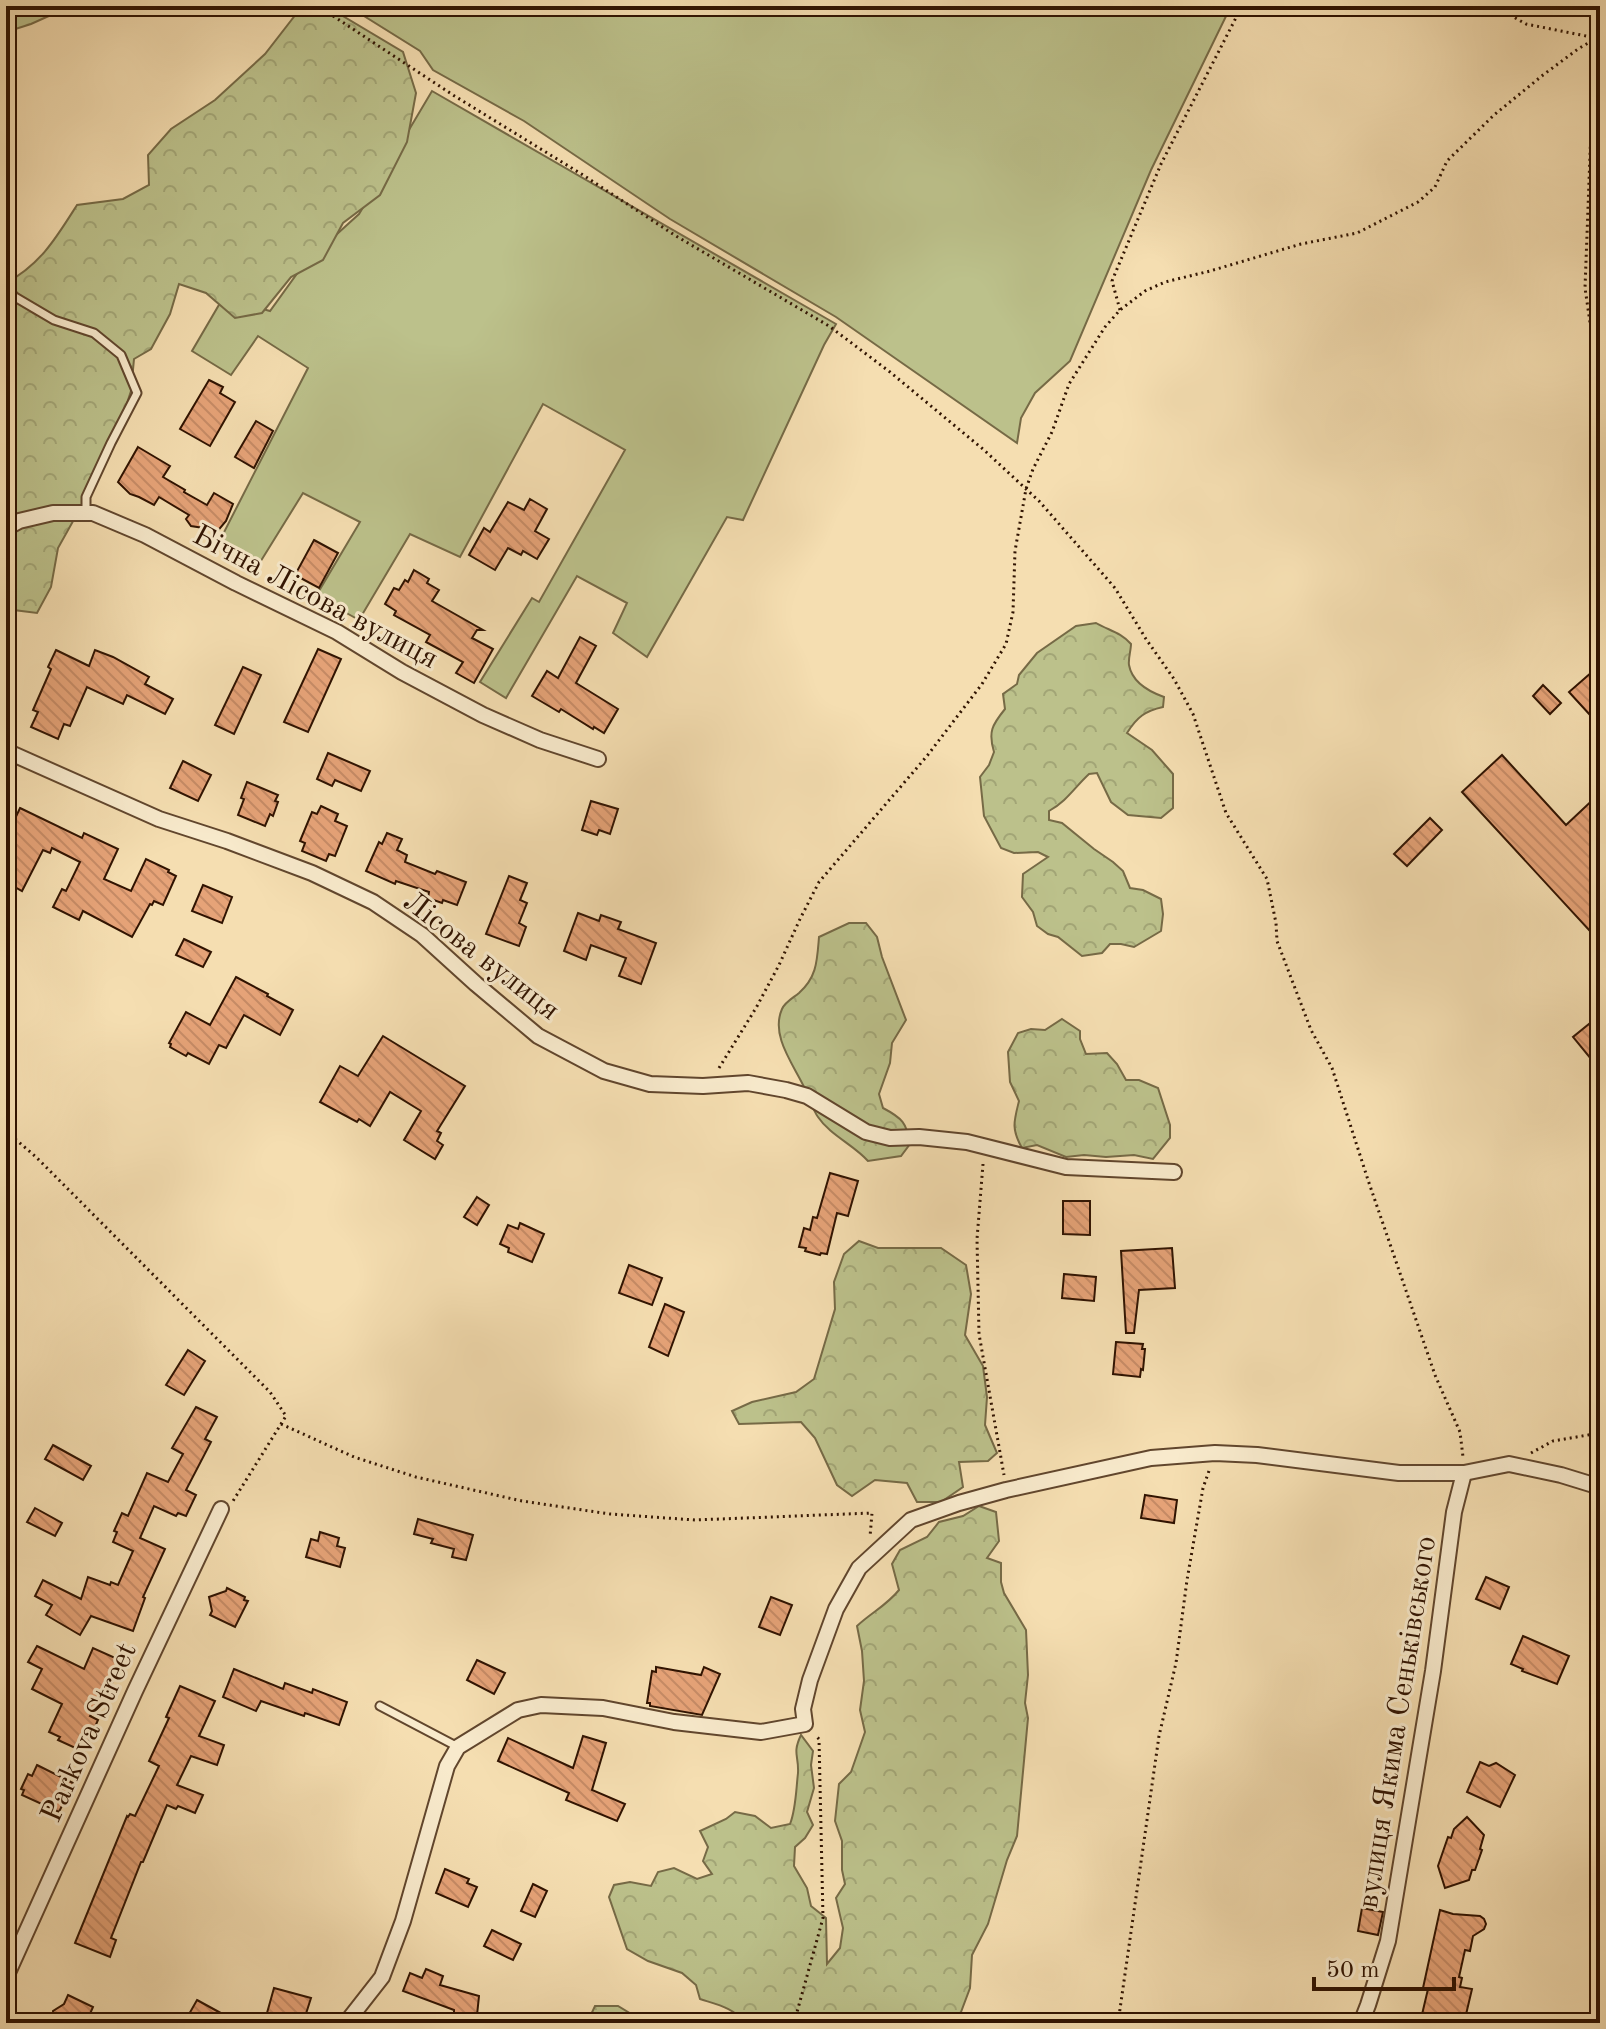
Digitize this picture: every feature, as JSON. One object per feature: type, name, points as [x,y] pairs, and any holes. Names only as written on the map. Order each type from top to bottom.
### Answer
[{"type":"street","name":"Бічна Лісова вулиця","points":[[6,528],[19,521],[53,513],[93,513],[145,535],[337,632],[402,672],[483,715],[540,740],[598,759]]},
{"type":"street","name":"Лісова вулиця","points":[[6,751],[159,819],[312,873],[373,902],[422,935],[538,1036],[604,1071],[650,1084],[748,1083],[786,1090],[807,1096],[866,1132],[890,1138],[919,1137],[967,1142],[1066,1167],[1174,1172]]},
{"type":"street","points":[[346,2023],[382,1977],[403,1921],[447,1766],[458,1747],[518,1710],[541,1705],[603,1708],[674,1722],[761,1732],[805,1724],[803,1709],[810,1680],[836,1609],[859,1568],[911,1520],[1006,1490],[1151,1458],[1215,1453],[1257,1455],[1399,1473],[1464,1473],[1509,1464],[1600,1487]]},
{"type":"street","name":"вулиця Якима Сеньківського","points":[[1361,2023],[1388,1941],[1433,1671],[1454,1512],[1464,1473]]},
{"type":"street","name":"Parkova Street","points":[[6,1977],[221,1509]]},
{"type":"lane","points":[[6,288],[15,297],[54,320],[94,333],[121,355],[137,393],[86,497],[86,513]]},
{"type":"lane","points":[[380,1706],[458,1747]]},
{"type":"path","points":[[318,6],[676,236],[829,326],[890,372],[1026,489],[1115,588],[1193,714],[1226,813],[1267,879],[1277,941],[1311,1030],[1332,1068],[1435,1375],[1460,1432],[1464,1473]]},
{"type":"path","points":[[1120,310],[1112,281],[1161,164],[1242,6]]},
{"type":"path","points":[[1494,6],[1526,24],[1598,37]]},
{"type":"path","points":[[712,1085],[779,965],[819,882],[936,744],[982,684],[1006,644],[1013,612],[1015,551],[1026,489],[1052,432],[1069,384],[1105,327],[1120,310],[1145,291],[1165,282],[1301,244],[1357,233],[1418,202],[1435,187],[1447,161],[1494,115],[1543,75],[1598,37]]},
{"type":"path","points":[[1600,76],[1592,102],[1585,288],[1593,343],[1600,353]]},
{"type":"path","points":[[6,1131],[36,1157],[270,1392],[286,1416],[234,1500],[221,1509]]},
{"type":"path","points":[[985,1147],[977,1239],[979,1334],[1006,1490]]},
{"type":"path","points":[[281,1424],[354,1457],[416,1477],[522,1501],[595,1512],[695,1520],[872,1513],[868,1560]]},
{"type":"path","points":[[1509,1464],[1553,1441],[1600,1433]]},
{"type":"path","points":[[1118,2023],[1159,1736],[1176,1663],[1203,1488],[1215,1453]]},
{"type":"path","points":[[794,2023],[823,1918],[819,1739],[805,1724]]},
{"type":"green space","points":[[6,6],[71,6],[9,31],[6,66]]},
{"type":"green space","points":[[326,6],[403,52],[416,93],[407,142],[380,195],[343,223],[323,260],[291,277],[262,313],[235,318],[206,293],[179,284],[170,314],[151,349],[134,359],[131,391],[110,455],[58,548],[51,587],[37,613],[6,609],[6,283],[38,259],[77,205],[123,199],[149,185],[148,155],[171,129],[215,100],[265,54],[300,9]]},
{"type":"green space","points":[[348,6],[1231,6],[1151,170],[1070,361],[1035,393],[1021,418],[1017,443],[836,317],[670,219],[524,121],[433,70],[420,51]]},
{"type":"green space","points":[[432,91],[836,324],[743,520],[727,517],[647,657],[613,633],[627,603],[577,576],[506,698],[480,682],[532,598],[539,602],[625,450],[543,404],[460,557],[410,534],[359,620],[316,596],[360,522],[303,493],[259,564],[219,542],[308,368],[258,336],[231,375],[192,351],[223,298],[270,311],[304,264],[359,214]]},
{"type":"green space","points":[[1096,623],[1119,634],[1131,644],[1129,665],[1134,676],[1148,689],[1164,697],[1163,707],[1142,716],[1127,733],[1152,750],[1173,774],[1173,808],[1161,818],[1128,815],[1111,802],[1097,773],[1089,774],[1066,799],[1049,811],[1049,820],[1062,823],[1123,871],[1130,888],[1143,890],[1161,899],[1161,931],[1134,947],[1110,944],[1102,953],[1082,956],[1058,937],[1037,926],[1033,912],[1022,897],[1023,874],[1048,857],[1038,852],[1014,853],[1001,848],[984,816],[980,777],[994,752],[991,734],[1005,709],[1003,694],[1017,684],[1019,675],[1037,653],[1076,626]]},
{"type":"green space","points":[[849,923],[866,923],[877,937],[906,1020],[892,1043],[890,1063],[879,1094],[883,1108],[905,1126],[910,1144],[901,1156],[868,1161],[818,1117],[785,1050],[779,1030],[783,1007],[813,975],[819,937]]},
{"type":"green space","points":[[1062,1019],[1080,1031],[1086,1054],[1107,1053],[1126,1080],[1139,1080],[1158,1088],[1170,1125],[1170,1138],[1153,1159],[1134,1155],[1066,1157],[1037,1145],[1022,1148],[1015,1130],[1019,1101],[1010,1082],[1008,1052],[1018,1033],[1031,1029],[1045,1030]]},
{"type":"green space","points":[[859,1241],[878,1248],[941,1248],[966,1265],[971,1294],[965,1335],[983,1366],[987,1397],[985,1425],[997,1453],[988,1461],[959,1462],[963,1487],[941,1502],[917,1502],[907,1483],[875,1480],[852,1496],[837,1485],[815,1438],[801,1422],[739,1424],[732,1411],[752,1402],[796,1392],[814,1379],[835,1309],[834,1282],[844,1254]]},
{"type":"green space","points":[[979,1506],[996,1512],[999,1541],[987,1558],[1001,1563],[1004,1593],[1026,1630],[1028,1675],[1025,1703],[1028,1718],[1017,1836],[988,1924],[972,1955],[970,1988],[961,2012],[951,2023],[744,2023],[731,2010],[700,1999],[696,1985],[682,1973],[648,1961],[627,1949],[609,1897],[614,1885],[630,1882],[651,1886],[658,1872],[674,1868],[697,1879],[712,1874],[703,1861],[708,1847],[700,1831],[735,1812],[755,1816],[771,1828],[790,1824],[795,1806],[796,1754],[801,1735],[813,1751],[814,1788],[807,1812],[813,1825],[795,1847],[794,1866],[807,1888],[811,1906],[826,1918],[827,1964],[840,1948],[843,1928],[836,1898],[845,1884],[842,1841],[835,1821],[839,1784],[851,1772],[865,1732],[860,1710],[864,1681],[857,1626],[899,1590],[892,1564],[900,1550],[927,1537],[939,1522],[963,1516]]},
{"type":"green space","points":[[595,2006],[618,2006],[646,2023],[587,2023]]},
{"type":"building","points":[[209,380],[223,387],[220,393],[235,402],[210,446],[180,429]]},
{"type":"building","points":[[256,421],[273,431],[254,468],[235,457]]},
{"type":"building","points":[[138,447],[170,466],[163,477],[184,492],[207,505],[214,493],[233,504],[226,521],[216,533],[191,526],[186,519],[189,515],[159,497],[154,505],[130,494],[118,482]]},
{"type":"building","points":[[530,499],[547,509],[535,531],[549,539],[537,559],[523,551],[521,555],[508,548],[495,570],[469,555],[484,528],[490,532],[508,502],[524,510]]},
{"type":"building","points":[[314,540],[338,553],[319,588],[295,575]]},
{"type":"building","points":[[414,570],[439,590],[432,601],[483,630],[477,630],[472,638],[493,649],[474,683],[456,673],[463,662],[426,642],[430,635],[394,615],[396,611],[385,604],[394,588],[399,590],[405,580],[408,582]]},
{"type":"building","points":[[580,637],[596,646],[576,683],[618,709],[604,733],[532,696],[547,671],[558,678]]},
{"type":"building","points":[[318,649],[341,659],[308,732],[284,722]]},
{"type":"building","points":[[56,650],[89,666],[95,650],[113,657],[149,677],[145,684],[173,699],[165,714],[127,695],[123,704],[87,687],[70,726],[64,724],[58,739],[31,727],[38,712],[33,710]]},
{"type":"building","points":[[1600,665],[1600,726],[1569,692]]},
{"type":"building","points":[[243,667],[261,675],[234,734],[215,725]]},
{"type":"building","points":[[1543,685],[1561,703],[1550,714],[1533,696]]},
{"type":"building","points":[[328,753],[370,771],[361,791],[335,780],[332,786],[317,779]]},
{"type":"building","points":[[1502,755],[1566,825],[1600,793],[1600,942],[1462,792]]},
{"type":"building","points":[[183,761],[211,775],[198,801],[170,788]]},
{"type":"building","points":[[247,782],[278,795],[273,816],[270,814],[265,826],[238,815]]},
{"type":"building","points":[[591,801],[618,809],[610,834],[599,830],[597,835],[582,830]]},
{"type":"building","points":[[321,806],[338,814],[335,821],[347,826],[335,856],[329,854],[326,861],[302,851],[305,843],[300,841],[312,812],[317,814]]},
{"type":"building","points":[[20,808],[82,838],[84,833],[118,849],[104,879],[131,891],[146,859],[169,870],[176,876],[163,905],[154,901],[150,904],[132,937],[83,911],[79,920],[53,907],[62,889],[66,891],[80,862],[52,848],[50,853],[43,850],[22,891],[6,882],[6,838]]},
{"type":"building","points":[[1430,818],[1442,830],[1407,866],[1394,854]]},
{"type":"building","points":[[387,833],[402,839],[397,850],[407,855],[405,862],[466,882],[457,905],[428,898],[429,892],[396,881],[395,884],[366,871],[379,842],[382,844]]},
{"type":"building","points":[[509,876],[527,883],[520,900],[527,903],[519,923],[526,927],[519,946],[486,934]]},
{"type":"building","points":[[203,885],[232,897],[222,923],[192,911]]},
{"type":"building","points":[[578,913],[599,921],[601,915],[621,922],[618,929],[656,943],[641,984],[619,976],[626,958],[591,945],[586,960],[564,951]]},
{"type":"building","points":[[184,939],[211,952],[203,967],[176,955]]},
{"type":"building","points":[[236,977],[293,1010],[280,1035],[244,1015],[226,1048],[219,1045],[209,1064],[170,1047],[169,1043],[186,1012],[210,1025]]},
{"type":"building","points":[[1600,1015],[1600,1070],[1573,1037]]},
{"type":"building","points":[[383,1036],[465,1086],[437,1131],[441,1133],[437,1141],[443,1145],[435,1159],[404,1140],[421,1111],[390,1092],[370,1126],[320,1102],[340,1066],[358,1076]]},
{"type":"building","points":[[830,1173],[858,1181],[848,1216],[837,1213],[827,1254],[820,1255],[799,1247],[804,1228],[810,1230],[813,1217],[817,1218]]},
{"type":"building","points":[[477,1197],[489,1205],[477,1225],[464,1217]]},
{"type":"building","points":[[1063,1201],[1090,1201],[1090,1235],[1063,1234]]},
{"type":"building","points":[[520,1223],[544,1234],[532,1262],[508,1252],[509,1248],[500,1244],[508,1225],[518,1229]]},
{"type":"building","points":[[1172,1248],[1175,1288],[1139,1290],[1134,1333],[1126,1333],[1121,1251]]},
{"type":"building","points":[[629,1265],[662,1278],[652,1305],[619,1293]]},
{"type":"building","points":[[1064,1274],[1096,1277],[1094,1301],[1062,1298]]},
{"type":"building","points":[[665,1304],[684,1312],[668,1356],[649,1347]]},
{"type":"building","points":[[1116,1342],[1143,1344],[1142,1349],[1145,1349],[1140,1377],[1113,1374]]},
{"type":"building","points":[[188,1350],[205,1361],[184,1395],[166,1385]]},
{"type":"building","points":[[196,1407],[217,1417],[205,1439],[211,1442],[186,1490],[196,1495],[186,1516],[178,1513],[176,1516],[154,1506],[140,1538],[165,1549],[143,1597],[133,1631],[91,1616],[80,1635],[46,1615],[52,1605],[35,1596],[43,1580],[81,1599],[88,1577],[118,1585],[133,1551],[113,1542],[117,1532],[114,1531],[122,1513],[128,1516],[147,1473],[168,1482],[183,1454],[172,1448]]},
{"type":"building","points":[[53,1445],[91,1466],[83,1480],[45,1459]]},
{"type":"building","points":[[1145,1495],[1177,1500],[1174,1523],[1141,1518]]},
{"type":"building","points":[[35,1508],[62,1523],[55,1536],[27,1522]]},
{"type":"building","points":[[418,1519],[473,1535],[466,1560],[452,1557],[454,1549],[431,1543],[433,1539],[414,1534]]},
{"type":"building","points":[[320,1532],[339,1538],[337,1546],[345,1548],[340,1567],[306,1557],[311,1539],[318,1541]]},
{"type":"building","points":[[1486,1577],[1509,1587],[1500,1609],[1476,1599]]},
{"type":"building","points":[[227,1588],[248,1601],[235,1627],[210,1615],[209,1597]]},
{"type":"building","points":[[771,1597],[792,1605],[780,1635],[759,1627]]},
{"type":"building","points":[[1523,1636],[1569,1656],[1557,1684],[1511,1664]]},
{"type":"building","points":[[37,1646],[84,1669],[93,1648],[122,1661],[108,1692],[103,1690],[90,1716],[98,1720],[84,1752],[58,1740],[60,1737],[49,1732],[62,1704],[32,1689],[42,1669],[28,1662]]},
{"type":"building","points":[[477,1660],[505,1673],[494,1694],[467,1680]]},
{"type":"building","points":[[656,1667],[701,1675],[704,1667],[720,1674],[702,1715],[647,1703],[652,1671],[656,1672]]},
{"type":"building","points":[[234,1669],[283,1689],[285,1683],[312,1693],[313,1689],[347,1702],[339,1725],[261,1701],[256,1711],[223,1697]]},
{"type":"building","points":[[180,1686],[215,1701],[199,1736],[224,1745],[217,1765],[191,1756],[177,1785],[203,1795],[195,1813],[167,1805],[111,1938],[116,1940],[110,1957],[75,1943],[127,1816],[135,1816],[159,1766],[149,1761]]},
{"type":"building","points":[[583,1736],[606,1743],[592,1790],[625,1804],[617,1821],[566,1800],[569,1793],[498,1761],[508,1738],[573,1768]]},
{"type":"building","points":[[1480,1762],[1489,1766],[1496,1763],[1515,1775],[1500,1807],[1467,1792]]},
{"type":"building","points":[[37,1765],[73,1783],[59,1812],[22,1795],[24,1790],[21,1789],[28,1774],[32,1776]]},
{"type":"building","points":[[1467,1817],[1484,1835],[1482,1850],[1469,1880],[1445,1888],[1438,1866],[1448,1837],[1451,1838],[1454,1829]]},
{"type":"building","points":[[445,1869],[469,1879],[467,1883],[477,1887],[468,1907],[436,1893]]},
{"type":"building","points":[[533,1884],[547,1891],[535,1917],[521,1911]]},
{"type":"building","points":[[1362,1908],[1383,1912],[1378,1935],[1358,1931]]},
{"type":"building","points":[[1440,1910],[1480,1916],[1486,1924],[1473,1936],[1470,1951],[1465,1950],[1459,1977],[1462,1978],[1460,1987],[1472,1989],[1464,2023],[1420,2023],[1428,1989],[1423,1988]]},
{"type":"building","points":[[492,1930],[521,1944],[513,1960],[484,1946]]},
{"type":"building","points":[[426,1969],[443,1976],[440,1985],[479,1996],[477,2015],[471,2014],[470,2018],[454,2016],[454,2010],[403,1991],[410,1973],[422,1978]]},
{"type":"building","points":[[274,1988],[311,1998],[303,2023],[267,2013]]},
{"type":"building","points":[[68,1995],[93,2007],[86,2023],[54,2023],[53,2011],[64,2004]]},
{"type":"building","points":[[197,2000],[239,2023],[184,2023]]}]
